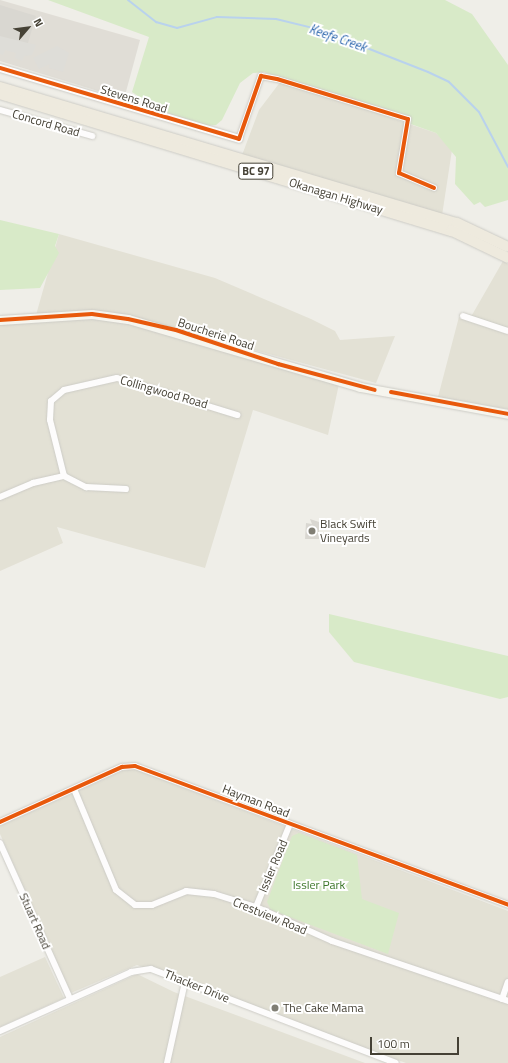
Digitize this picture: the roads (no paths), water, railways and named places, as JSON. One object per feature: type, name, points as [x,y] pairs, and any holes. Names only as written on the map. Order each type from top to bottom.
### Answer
[{"type":"highway","name":"Okanagan Highway","points":[[0,87],[457,223],[508,247]]},
{"type":"highway","name":"Okanagan Highway","points":[[0,94],[452,231],[508,258]]},
{"type":"main road","name":"Boucherie Road","points":[[0,320],[92,314],[128,319],[360,387],[508,414]]},
{"type":"street","name":"Stevens Road","points":[[0,68],[240,139]]},
{"type":"street","points":[[240,139],[262,76],[408,120],[399,173],[434,188]]},
{"type":"street","name":"Concord Road","points":[[0,110],[92,136]]},
{"type":"street","points":[[463,316],[508,331]]},
{"type":"street","name":"Collingwood Road","points":[[64,476],[50,420],[51,401],[64,390],[117,378],[237,415]]},
{"type":"street","points":[[0,497],[33,483],[64,476],[86,488],[126,489]]},
{"type":"street","name":"Hayman Road","points":[[0,822],[122,767],[135,766],[508,905]]},
{"type":"street","name":"Crestview Road","points":[[74,789],[116,890],[135,905],[152,905],[178,893],[194,891],[256,907],[332,941],[505,1000]]},
{"type":"street","name":"Issler Road","points":[[256,907],[290,824]]},
{"type":"street","name":"Stuart Road","points":[[0,843],[70,999]]},
{"type":"street","name":"Thacker Drive","points":[[0,1031],[70,999],[145,968],[396,1063]]},
{"type":"street","points":[[167,1063],[185,982]]},
{"type":"street","points":[[505,1000],[508,982]]},
{"type":"waterway","name":"Keefe Creek","points":[[128,0],[156,22],[177,28],[217,17],[276,19],[321,30],[428,72],[449,82],[479,112],[508,167]]},
{"type":"place","name":"Black Swift Vineyards","points":[[312,531]]},
{"type":"place","name":"The Cake Mama","points":[[275,1008]]},
{"type":"park label","name":"Issler Park","points":[[319,885]]}]
